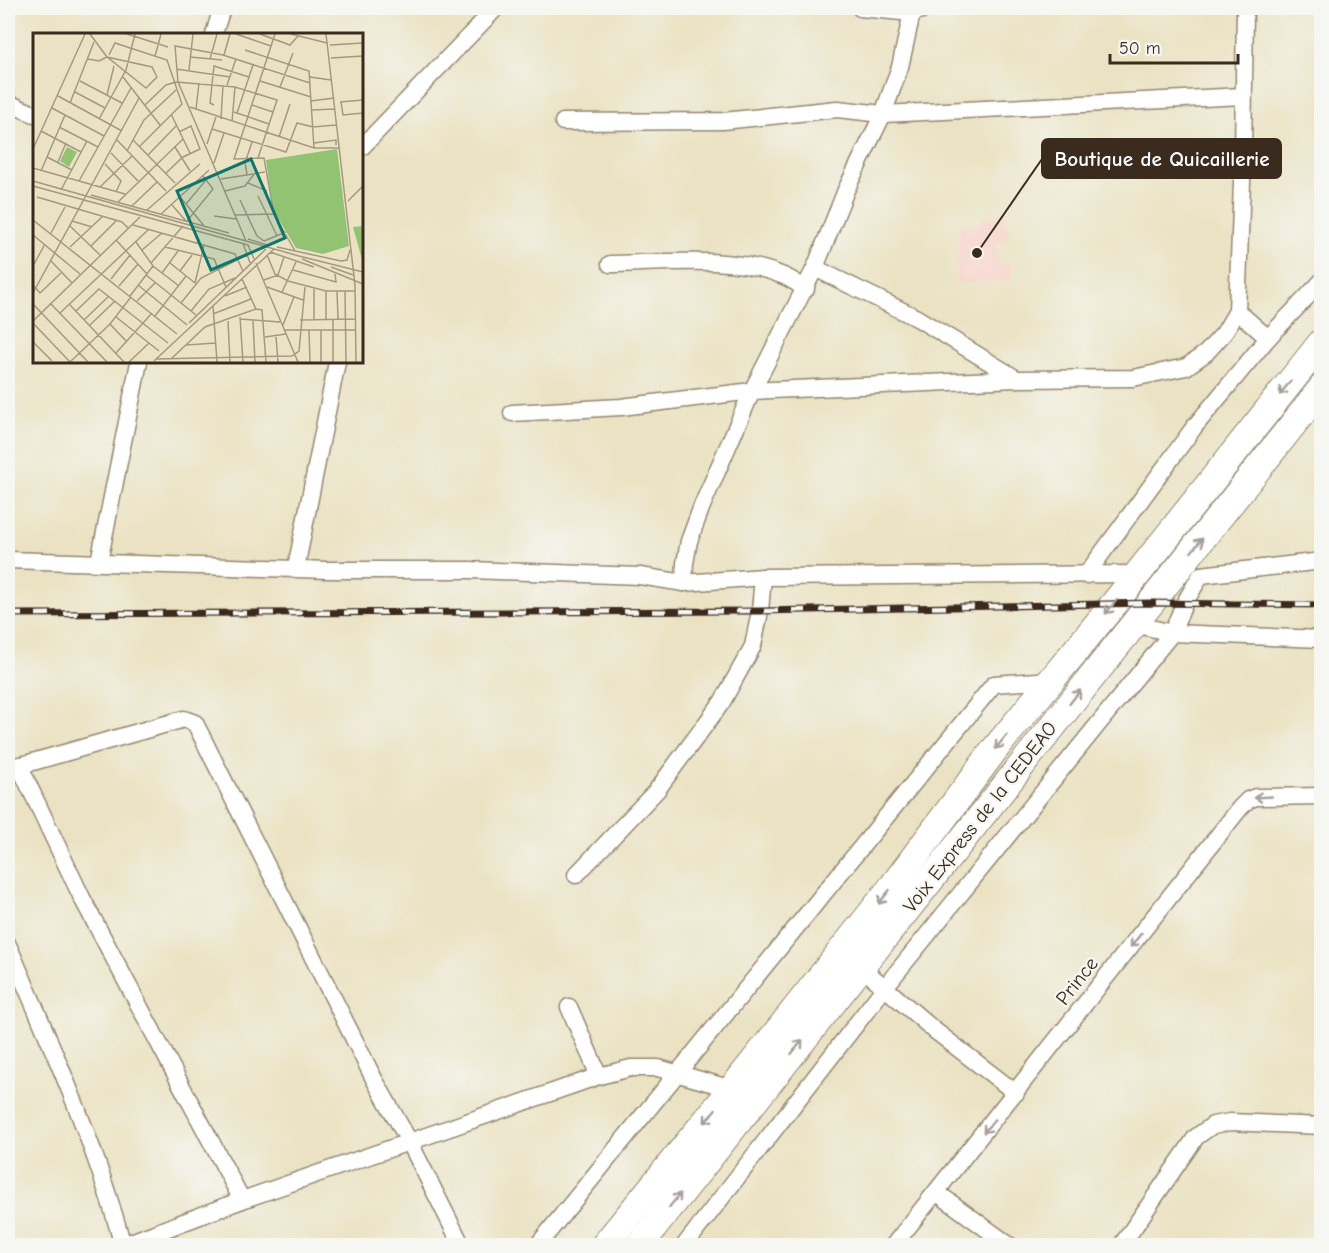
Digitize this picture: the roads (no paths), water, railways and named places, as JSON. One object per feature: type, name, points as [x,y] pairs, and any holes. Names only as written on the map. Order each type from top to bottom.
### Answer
[{"type":"main road","points":[[604,1245],[732,1089],[892,887],[995,749],[1322,342]]},
{"type":"main road","name":"Voix Express de la CEDEAO","points":[[639,1245],[1322,388]]},
{"type":"street","points":[[216,33],[222,8]]},
{"type":"street","points":[[363,146],[496,8]]},
{"type":"street","points":[[860,8],[912,13],[929,8]]},
{"type":"street","points":[[512,413],[621,407],[752,391],[1017,379],[1133,378],[1186,366],[1206,353],[1224,333],[1237,311],[1243,156],[1245,8]]},
{"type":"street","points":[[684,583],[689,541],[717,470],[752,391],[806,289],[846,190],[883,114],[900,67],[912,13]]},
{"type":"street","points":[[563,122],[723,121],[837,109],[883,114],[1003,106],[1244,96]]},
{"type":"street","points":[[8,103],[33,114]]},
{"type":"street","points":[[610,264],[711,262],[750,267],[781,275],[806,289]]},
{"type":"street","points":[[815,268],[917,318],[1017,379]]},
{"type":"street","points":[[1086,574],[1195,426],[1268,338],[1322,281]]},
{"type":"street","points":[[1237,311],[1268,338]]},
{"type":"street","points":[[99,562],[139,363]]},
{"type":"street","points":[[296,568],[338,363]]},
{"type":"street","points":[[8,560],[470,570],[640,576],[684,583],[763,577],[1137,574]]},
{"type":"street","points":[[684,1245],[885,987],[1172,633],[1184,604],[1201,575],[1322,561]]},
{"type":"street","points":[[576,875],[657,790],[722,702],[753,646],[760,611],[763,577]]},
{"type":"street","points":[[1134,624],[1172,633],[1322,639]]},
{"type":"street","points":[[537,1245],[994,684],[1051,680]]},
{"type":"street","points":[[242,1200],[13,767],[184,719],[195,723],[374,1079],[409,1141],[462,1245]]},
{"type":"street","name":"Prince","points":[[894,1245],[1248,800],[1256,797],[1322,796]]},
{"type":"street","points":[[8,945],[70,1087],[123,1245],[409,1141],[599,1076],[630,1068],[658,1068],[732,1089]]},
{"type":"street","points":[[861,967],[934,1030],[1016,1093]]},
{"type":"street","points":[[569,1007],[599,1076]]},
{"type":"street","points":[[1121,1245],[1196,1137],[1213,1125],[1230,1122],[1322,1126]]},
{"type":"street","points":[[936,1192],[1010,1245]]},
{"type":"railway","points":[[8,614],[760,611],[1150,603],[1322,605]]},
{"type":"place","name":"Boutique de Quicaillerie","points":[[977,253]]}]
